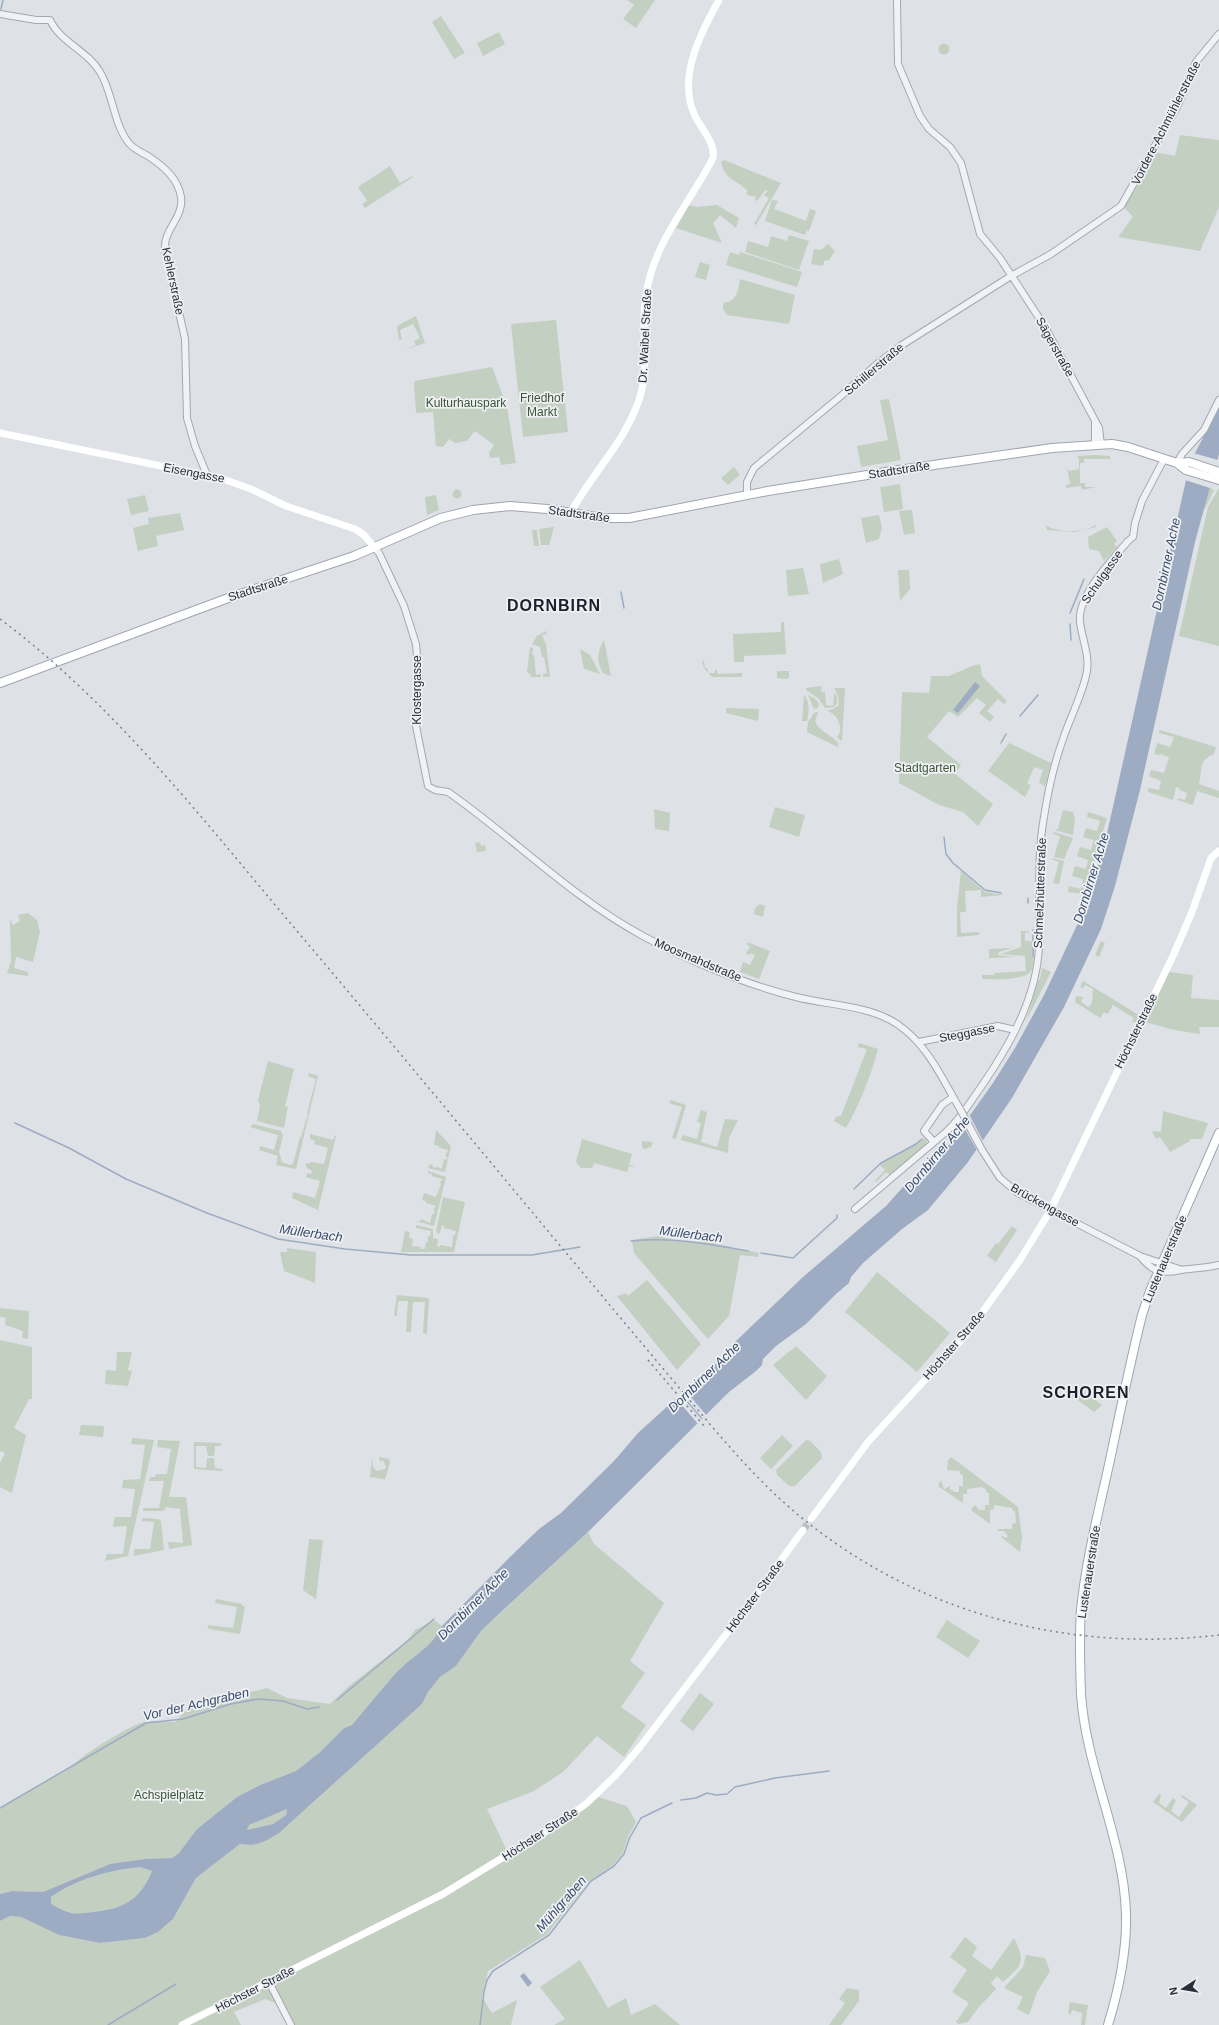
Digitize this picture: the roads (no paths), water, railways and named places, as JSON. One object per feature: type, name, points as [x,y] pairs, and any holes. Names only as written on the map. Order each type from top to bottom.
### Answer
[{"type":"main road","name":"Dr. Waibel Straße","points":[[570,514],[614,450],[639,401],[644,376],[645,299],[650,277],[661,247],[708,167],[714,154],[692,109],[688,88],[690,69],[696,47],[719,0]]},
{"type":"main road","name":"Eisengasse","points":[[0,433],[232,481],[286,506],[349,526],[359,531],[374,547]]},
{"type":"main road","name":"Stadtstraße","points":[[0,683],[231,596],[311,571],[374,547],[441,518],[473,510],[510,506],[548,509],[570,514],[603,518],[624,518],[849,477],[1052,448],[1098,445],[1116,450],[1136,450],[1217,476]]},
{"type":"main road","name":"Höchsterstraße","points":[[1050,1210],[1173,956],[1198,895],[1211,858],[1219,851]]},
{"type":"main road","name":"Lustenauerstraße","points":[[1108,2025],[1123,1960],[1126,1908],[1122,1875],[1094,1770],[1084,1720],[1080,1662],[1081,1618],[1090,1555],[1136,1340],[1150,1291],[1219,1133]]},
{"type":"main road","name":"Höchster Straße","points":[[811,1519],[872,1438],[969,1330],[1008,1278],[1050,1210]]},
{"type":"main road","name":"Höchster Straße","points":[[182,2025],[443,1894],[564,1820],[587,1803],[616,1775],[640,1747],[755,1596],[803,1530]]},
{"type":"street","name":"Sägerstraße","points":[[897,0],[898,64],[924,123],[950,147],[961,163],[966,175],[980,234],[1000,258],[1045,327],[1100,431],[1098,445]]},
{"type":"street","name":"Kehlerstraße","points":[[0,14],[36,20],[50,20],[60,33],[86,54],[105,80],[128,142],[164,168],[176,181],[181,205],[180,213],[165,239],[165,250],[185,339],[188,418],[195,446],[207,475]]},
{"type":"street","name":"Vordere-Achmühlerstraße","points":[[1011,276],[1051,254],[1121,206],[1178,105],[1196,62],[1219,34]]},
{"type":"street","name":"Schillerstraße","points":[[749,495],[746,487],[748,477],[760,463],[877,364],[935,323],[1011,276]]},
{"type":"street","points":[[1176,463],[1182,454],[1204,430],[1219,400]]},
{"type":"street","name":"Schulgasse","points":[[1079,620],[1085,598],[1128,541],[1133,537],[1135,523],[1142,501],[1164,459]]},
{"type":"street","name":"Klostergasse","points":[[374,547],[379,553],[404,606],[416,644],[419,672],[417,731],[428,786],[434,790]]},
{"type":"street","name":"Schmelzhütterstraße","points":[[855,1209],[950,1128],[999,1061],[1015,1030],[1030,994],[1038,949],[1039,852],[1048,796],[1061,745],[1088,669],[1087,654],[1079,620]]},
{"type":"street","name":"Moosmahdstraße","points":[[434,790],[448,792],[459,799],[582,898],[603,913],[642,936],[688,958],[758,985],[796,997],[880,1015],[902,1027],[919,1042],[960,1109]]},
{"type":"street","name":"Steggasse","points":[[919,1042],[998,1026],[1005,1026],[1015,1030]]},
{"type":"street","points":[[934,1142],[924,1131],[942,1106],[953,1097]]},
{"type":"street","name":"Brückengasse","points":[[960,1109],[982,1150],[997,1174],[1007,1185],[1050,1210],[1140,1256],[1145,1262],[1160,1268]]},
{"type":"street","points":[[1160,1268],[1168,1273],[1219,1265]]},
{"type":"street","points":[[269,1982],[291,2025]]},
{"type":"water","name":"Dornbirner Ache","points":[[1219,407],[1219,454],[1195,542],[1140,790],[1115,886],[1101,929],[1064,1007],[1012,1098],[968,1162],[928,1210],[902,1229],[863,1263],[851,1277],[849,1283],[806,1324],[776,1346],[763,1359],[762,1365],[756,1371],[729,1392],[588,1532],[481,1631],[456,1666],[440,1677],[428,1692],[422,1704],[279,1833],[256,1844],[240,1844],[196,1878],[173,1919],[158,1932],[145,1938],[100,1943],[59,1935],[21,1917],[10,1916],[0,1921],[0,1894],[12,1891],[43,1892],[110,1864],[145,1859],[172,1858],[179,1853],[197,1829],[237,1797],[260,1785],[296,1771],[319,1753],[344,1728],[352,1725],[394,1675],[433,1640],[442,1626],[510,1557],[539,1529],[561,1513],[614,1461],[638,1433],[690,1386],[698,1384],[735,1342],[803,1277],[886,1206],[903,1187],[933,1167],[993,1083],[1015,1048],[1044,995],[1080,919],[1092,888],[1106,838],[1186,480],[1195,453]],"holes":[[[287,1809],[286,1815],[273,1824],[247,1830],[249,1825]],[[140,1867],[152,1871],[142,1889],[136,1896],[122,1905],[104,1911],[71,1913],[51,1904],[51,1897],[82,1880],[117,1870]]]},
{"type":"water","points":[[975,682],[980,686],[958,713],[953,710]]},
{"type":"water","points":[[524,1973],[532,1983],[528,1987],[520,1976]]},
{"type":"waterway","points":[[1,9],[3,0]]},
{"type":"waterway","name":"Müllerbach","points":[[1070,613],[1084,579]]},
{"type":"waterway","points":[[621,592],[624,608]]},
{"type":"waterway","name":"Müllerbach","points":[[1070,624],[1071,640]]},
{"type":"waterway","name":"Müllerbach","points":[[1020,716],[1038,695]]},
{"type":"waterway","name":"Müllerbach","points":[[1001,743],[1006,734]]},
{"type":"waterway","name":"Müllerbach","points":[[944,837],[946,854],[953,863],[985,890],[1001,893]]},
{"type":"waterway","name":"Müllerbach","points":[[1028,898],[1028,903]]},
{"type":"waterway","name":"Müllerbach","points":[[1033,930],[1033,956]]},
{"type":"waterway","name":"Müllerbach","points":[[15,1123],[69,1148],[126,1179],[207,1213],[278,1239],[345,1249],[411,1255],[532,1255],[580,1247]]},
{"type":"waterway","name":"Müllerbach","points":[[854,1189],[881,1163],[916,1144],[922,1139]]},
{"type":"waterway","name":"Müllerbach","points":[[761,1253],[793,1258],[837,1218],[837,1215]]},
{"type":"waterway","name":"Müllerbach","points":[[631,1241],[676,1241],[748,1251]]},
{"type":"waterway","name":"Vor der Achgraben","points":[[337,1700],[434,1619]]},
{"type":"waterway","name":"Vor der Achgraben","points":[[0,1808],[146,1723],[183,1719],[231,1704],[258,1699],[283,1701],[307,1709],[319,1707]]},
{"type":"waterway","name":"Mühlgraben","points":[[681,1800],[696,1798],[707,1793],[716,1795],[727,1794],[735,1787],[775,1778],[829,1771]]},
{"type":"waterway","name":"Mühlgraben","points":[[480,2025],[484,1992],[487,1980],[493,1971],[549,1935],[591,1881],[614,1866],[624,1854],[629,1839],[641,1818],[672,1803]]},
{"type":"waterway","points":[[108,2025],[176,1984]]},
{"type":"tunnel","points":[[803,1530],[811,1519]]},
{"type":"railway","points":[[0,619],[42,653],[82,689],[157,766],[228,848],[719,1435],[762,1481],[797,1514],[843,1548],[892,1577],[942,1601],[995,1618],[1050,1631],[1105,1638],[1162,1639],[1219,1635]]},
{"type":"railway","points":[[648,1360],[705,1427]]},
{"type":"district","name":"DORNBIRN","points":[[554,605]]},
{"type":"district","name":"SCHOREN","points":[[1086,1392]]},
{"type":"park label","name":"Kulturhauspark","points":[[466,403]]},
{"type":"park label","name":"Friedhof Markt","points":[[542,405]]},
{"type":"park label","name":"Stadtgarten","points":[[925,768]]},
{"type":"park label","name":"Achspielplatz","points":[[169,1795]]}]
